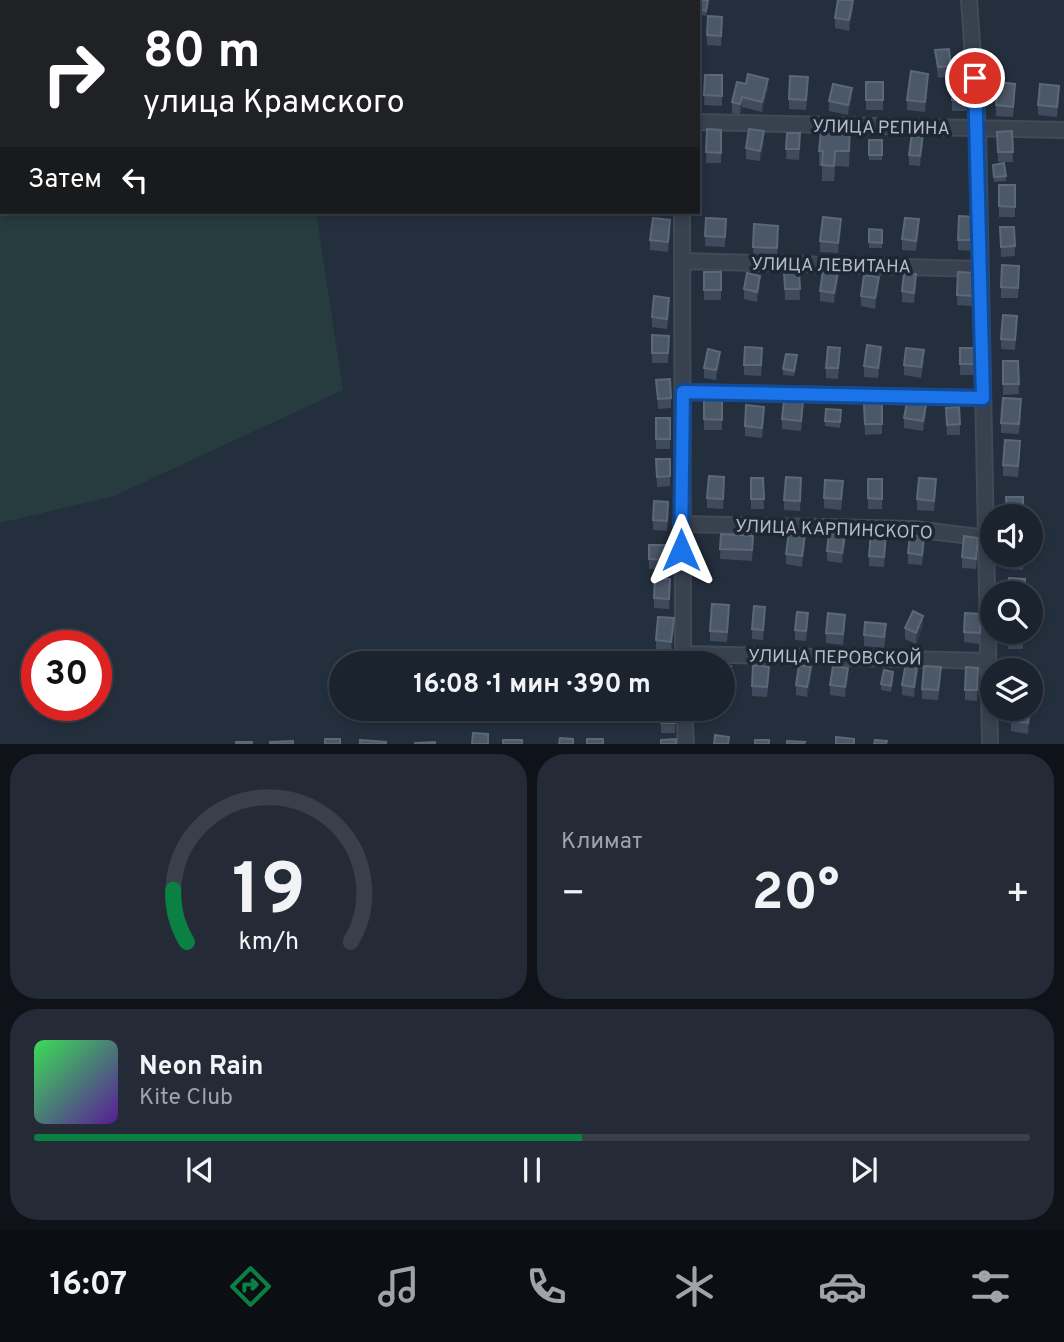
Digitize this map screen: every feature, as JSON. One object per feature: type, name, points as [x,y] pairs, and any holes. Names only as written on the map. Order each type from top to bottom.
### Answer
[{"type":"street","points":[[970,0],[978,129],[985,504]]},
{"type":"street","name":"УЛИЦА РЕПИНА","points":[[700,122],[1064,131]]},
{"type":"street","points":[[682,214],[683,651]]},
{"type":"street","name":"УЛИЦА ЛЕВИТАНА","points":[[682,261],[981,269]]},
{"type":"street","points":[[683,392],[983,398]]},
{"type":"street","name":"УЛИЦА КАРПИНСКОГО","points":[[681,524],[914,529],[980,537]]},
{"type":"street","points":[[986,567],[988,658]]},
{"type":"street","name":"УЛИЦА ПЕРОВСКОЙ","points":[[735,659],[980,661]]},
{"type":"street","points":[[685,721],[686,744]]},
{"type":"street","points":[[989,721],[990,744]]},
{"type":"green space","points":[[0,214],[316,214],[343,390],[114,496],[0,523]]},
{"type":"building","points":[[700,0],[708,0],[706,11],[700,10]]},
{"type":"building","points":[[838,0],[853,0],[849,20],[835,18]]},
{"type":"building","points":[[708,16],[722,17],[721,36],[707,35]]},
{"type":"building","points":[[949,49],[951,66],[938,67],[935,50]]},
{"type":"building","points":[[911,71],[928,74],[925,102],[907,100]]},
{"type":"building","points":[[748,74],[768,79],[762,102],[742,97],[740,104],[732,102],[737,82],[746,84]]},
{"type":"building","points":[[705,75],[722,75],[722,96],[704,95]]},
{"type":"building","points":[[953,75],[970,76],[968,101],[952,100]]},
{"type":"building","points":[[790,76],[808,77],[806,100],[789,99]]},
{"type":"building","points":[[866,82],[883,82],[883,100],[866,100]]},
{"type":"building","points":[[998,82],[1015,84],[1013,107],[996,105]]},
{"type":"building","points":[[833,84],[852,88],[848,105],[829,101]]},
{"type":"building","points":[[1040,84],[1059,86],[1057,107],[1038,105]]},
{"type":"building","points":[[827,123],[850,125],[849,151],[835,151],[834,166],[822,165],[823,151],[819,151],[821,132],[826,132]]},
{"type":"building","points":[[707,129],[721,130],[721,153],[706,152]]},
{"type":"building","points":[[749,129],[764,131],[760,151],[746,148]]},
{"type":"building","points":[[1012,131],[1013,152],[998,152],[997,132]]},
{"type":"building","points":[[787,133],[800,133],[799,149],[786,149]]},
{"type":"building","points":[[912,133],[923,134],[920,156],[909,155]]},
{"type":"building","points":[[869,140],[882,140],[882,155],[869,155]]},
{"type":"building","points":[[1004,163],[1006,176],[994,177],[993,165]]},
{"type":"building","points":[[999,185],[1015,185],[1015,207],[999,206]]},
{"type":"building","points":[[959,216],[974,217],[973,240],[958,240]]},
{"type":"building","points":[[823,217],[841,219],[838,243],[820,241]]},
{"type":"building","points":[[653,218],[670,220],[668,242],[650,240]]},
{"type":"building","points":[[706,218],[726,219],[725,237],[705,236]]},
{"type":"building","points":[[905,218],[919,219],[916,241],[902,239]]},
{"type":"building","points":[[754,224],[778,226],[777,248],[753,247]]},
{"type":"building","points":[[1000,227],[1014,227],[1015,246],[1001,247]]},
{"type":"building","points":[[869,229],[882,230],[882,243],[869,242]]},
{"type":"building","points":[[1002,265],[1019,266],[1018,288],[1001,287]]},
{"type":"building","points":[[823,270],[838,272],[834,293],[820,291]]},
{"type":"building","points":[[784,271],[799,271],[800,289],[785,289]]},
{"type":"building","points":[[704,272],[721,272],[721,290],[704,290]]},
{"type":"building","points":[[958,272],[974,273],[973,296],[957,295]]},
{"type":"building","points":[[747,273],[760,276],[757,292],[744,289]]},
{"type":"building","points":[[904,273],[916,274],[914,293],[902,291]]},
{"type":"building","points":[[864,275],[879,277],[875,298],[861,296]]},
{"type":"building","points":[[654,296],[669,298],[667,319],[652,317]]},
{"type":"building","points":[[1003,315],[1017,316],[1015,340],[1001,339]]},
{"type":"building","points":[[652,335],[669,336],[668,353],[652,353]]},
{"type":"building","points":[[867,345],[881,347],[878,368],[864,366]]},
{"type":"building","points":[[745,347],[762,348],[761,365],[744,365]]},
{"type":"building","points":[[828,347],[840,348],[838,368],[826,368]]},
{"type":"building","points":[[906,348],[924,350],[921,367],[904,365]]},
{"type":"building","points":[[960,348],[974,348],[974,364],[960,364]]},
{"type":"building","points":[[708,349],[720,352],[716,370],[704,368]]},
{"type":"building","points":[[786,354],[797,355],[794,371],[783,369]]},
{"type":"building","points":[[1003,361],[1018,361],[1019,384],[1003,384]]},
{"type":"building","points":[[670,379],[671,398],[658,399],[656,380]]},
{"type":"building","points":[[1003,398],[1021,399],[1019,424],[1001,423]]},
{"type":"building","points":[[704,399],[722,399],[722,420],[704,419]]},
{"type":"building","points":[[784,400],[803,402],[801,421],[782,419]]},
{"type":"building","points":[[907,402],[926,405],[923,421],[904,418]]},
{"type":"building","points":[[864,404],[882,404],[882,424],[865,424]]},
{"type":"building","points":[[746,405],[764,407],[762,428],[745,426]]},
{"type":"building","points":[[959,407],[960,424],[947,425],[946,408]]},
{"type":"building","points":[[826,409],[841,410],[840,422],[825,421]]},
{"type":"building","points":[[656,418],[670,418],[670,439],[656,439]]},
{"type":"building","points":[[1005,440],[1020,441],[1018,466],[1003,465]]},
{"type":"building","points":[[656,459],[670,459],[670,476],[657,477]]},
{"type":"building","points":[[709,476],[724,477],[723,499],[707,498]]},
{"type":"building","points":[[786,477],[801,478],[800,501],[784,500]]},
{"type":"building","points":[[751,478],[763,478],[764,499],[751,499]]},
{"type":"building","points":[[919,478],[936,479],[934,501],[917,499]]},
{"type":"building","points":[[868,479],[882,479],[882,499],[868,498]]},
{"type":"building","points":[[825,480],[843,481],[841,499],[824,498]]},
{"type":"building","points":[[1006,497],[1023,497],[1023,504],[1006,504]]},
{"type":"building","points":[[654,501],[668,502],[667,521],[653,520]]},
{"type":"building","points":[[789,532],[805,534],[802,556],[786,554]]},
{"type":"building","points":[[829,533],[845,535],[842,553],[827,551]]},
{"type":"building","points":[[871,533],[886,534],[884,557],[869,556]]},
{"type":"building","points":[[721,534],[753,536],[752,550],[720,549]]},
{"type":"building","points":[[910,535],[924,537],[922,555],[908,553]]},
{"type":"building","points":[[964,536],[978,538],[976,559],[962,557]]},
{"type":"building","points":[[649,545],[672,545],[671,560],[649,559]]},
{"type":"building","points":[[1009,578],[1025,579],[1025,581],[1009,581]]},
{"type":"building","points":[[655,579],[670,579],[669,599],[654,598]]},
{"type":"building","points":[[712,604],[729,605],[727,632],[710,631]]},
{"type":"building","points":[[754,606],[765,607],[763,630],[752,629]]},
{"type":"building","points":[[913,611],[923,616],[916,633],[905,628]]},
{"type":"building","points":[[797,612],[808,613],[806,631],[795,630]]},
{"type":"building","points":[[828,613],[845,615],[843,634],[826,633]]},
{"type":"building","points":[[965,613],[980,614],[980,633],[964,632]]},
{"type":"building","points":[[658,617],[674,618],[671,642],[656,640]]},
{"type":"building","points":[[865,622],[886,624],[884,637],[864,635]]},
{"type":"building","points":[[907,657],[918,659],[914,687],[902,685]]},
{"type":"building","points":[[753,665],[769,667],[767,687],[752,686]]},
{"type":"building","points":[[799,665],[811,667],[807,687],[796,685]]},
{"type":"building","points":[[833,666],[848,668],[845,687],[830,685]]},
{"type":"building","points":[[924,666],[941,667],[938,690],[922,689]]},
{"type":"building","points":[[966,667],[978,668],[977,690],[965,690]]},
{"type":"building","points":[[884,670],[893,672],[891,686],[881,684]]},
{"type":"building","points":[[473,733],[488,734],[488,744],[472,744]]},
{"type":"building","points":[[715,735],[729,737],[728,744],[714,744]]},
{"type":"building","points":[[836,737],[854,739],[854,744],[836,744]]},
{"type":"building","points":[[560,738],[573,739],[573,744],[559,744]]},
{"type":"building","points":[[325,739],[340,739],[340,744],[325,744]]},
{"type":"building","points":[[587,739],[603,739],[603,744],[587,744]]},
{"type":"building","points":[[676,739],[676,744],[661,744],[661,740]]},
{"type":"building","points":[[360,740],[386,742],[386,744],[360,744]]},
{"type":"building","points":[[503,740],[522,740],[522,744],[503,744]]},
{"type":"building","points":[[755,740],[769,740],[769,744],[755,744]]},
{"type":"building","points":[[875,740],[887,741],[886,744],[874,744]]},
{"type":"building","points":[[293,741],[293,744],[270,744],[270,742]]},
{"type":"building","points":[[787,741],[805,742],[787,744]]},
{"type":"building","points":[[252,742],[252,744],[236,744]]},
{"type":"route","points":[[681,550],[683,392],[983,398],[975,78]]}]
